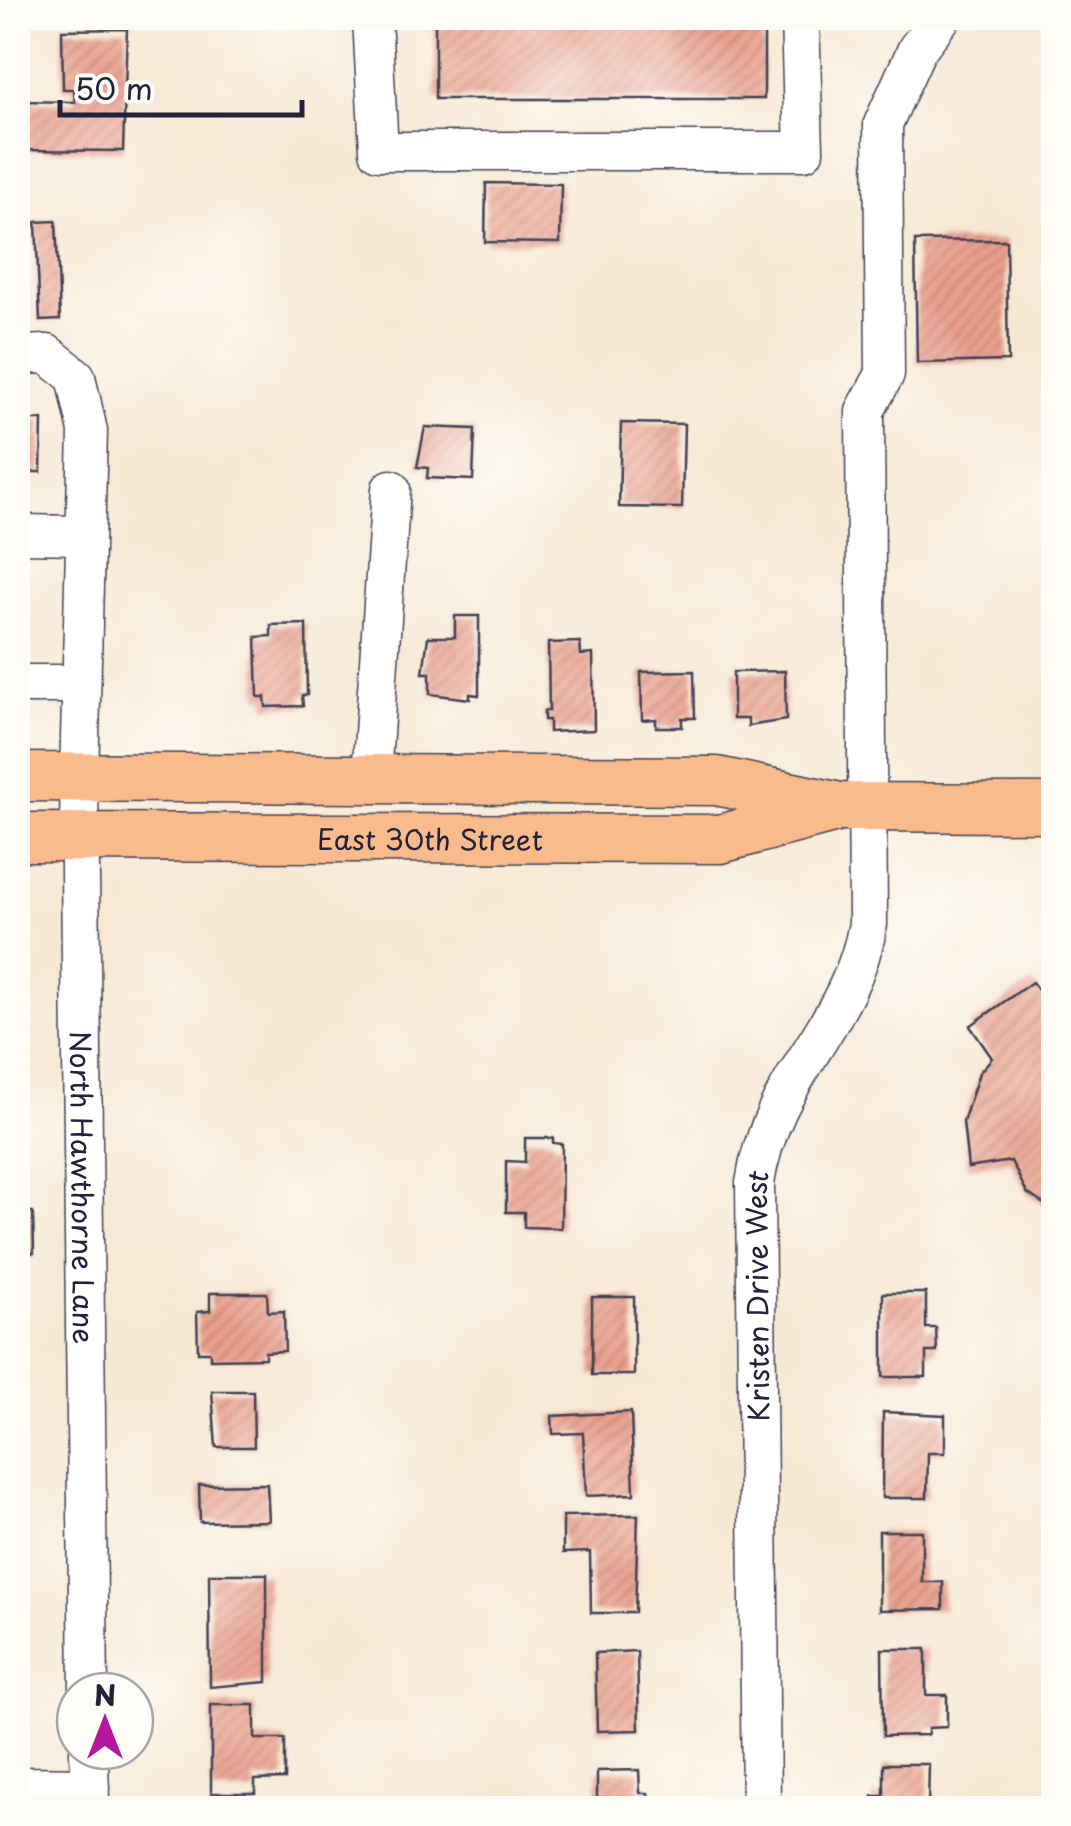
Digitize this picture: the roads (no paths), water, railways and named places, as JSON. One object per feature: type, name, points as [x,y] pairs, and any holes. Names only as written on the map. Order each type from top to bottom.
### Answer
[{"type":"main road","name":"East 30th Street","points":[[18,777],[717,781],[855,808],[1054,808]]},
{"type":"main road","name":"East 30th Street","points":[[18,836],[720,839],[855,808]]},
{"type":"street","points":[[372,18],[379,150],[804,150],[800,18]]},
{"type":"street","name":"Kristen Drive West","points":[[761,1808],[756,1183],[765,1137],[782,1094],[840,1009],[858,968],[870,910],[855,808],[867,470],[865,412],[885,374],[884,124],[918,49],[941,18]]},
{"type":"street","name":"North Hawthorne Lane","points":[[18,355],[47,354],[76,377],[88,431],[79,777],[89,1671]]},
{"type":"street","points":[[372,777],[390,489]]},
{"type":"street","points":[[18,534],[84,536]]},
{"type":"street","points":[[18,684],[81,684]]},
{"type":"street","points":[[18,1786],[90,1782]]}]
